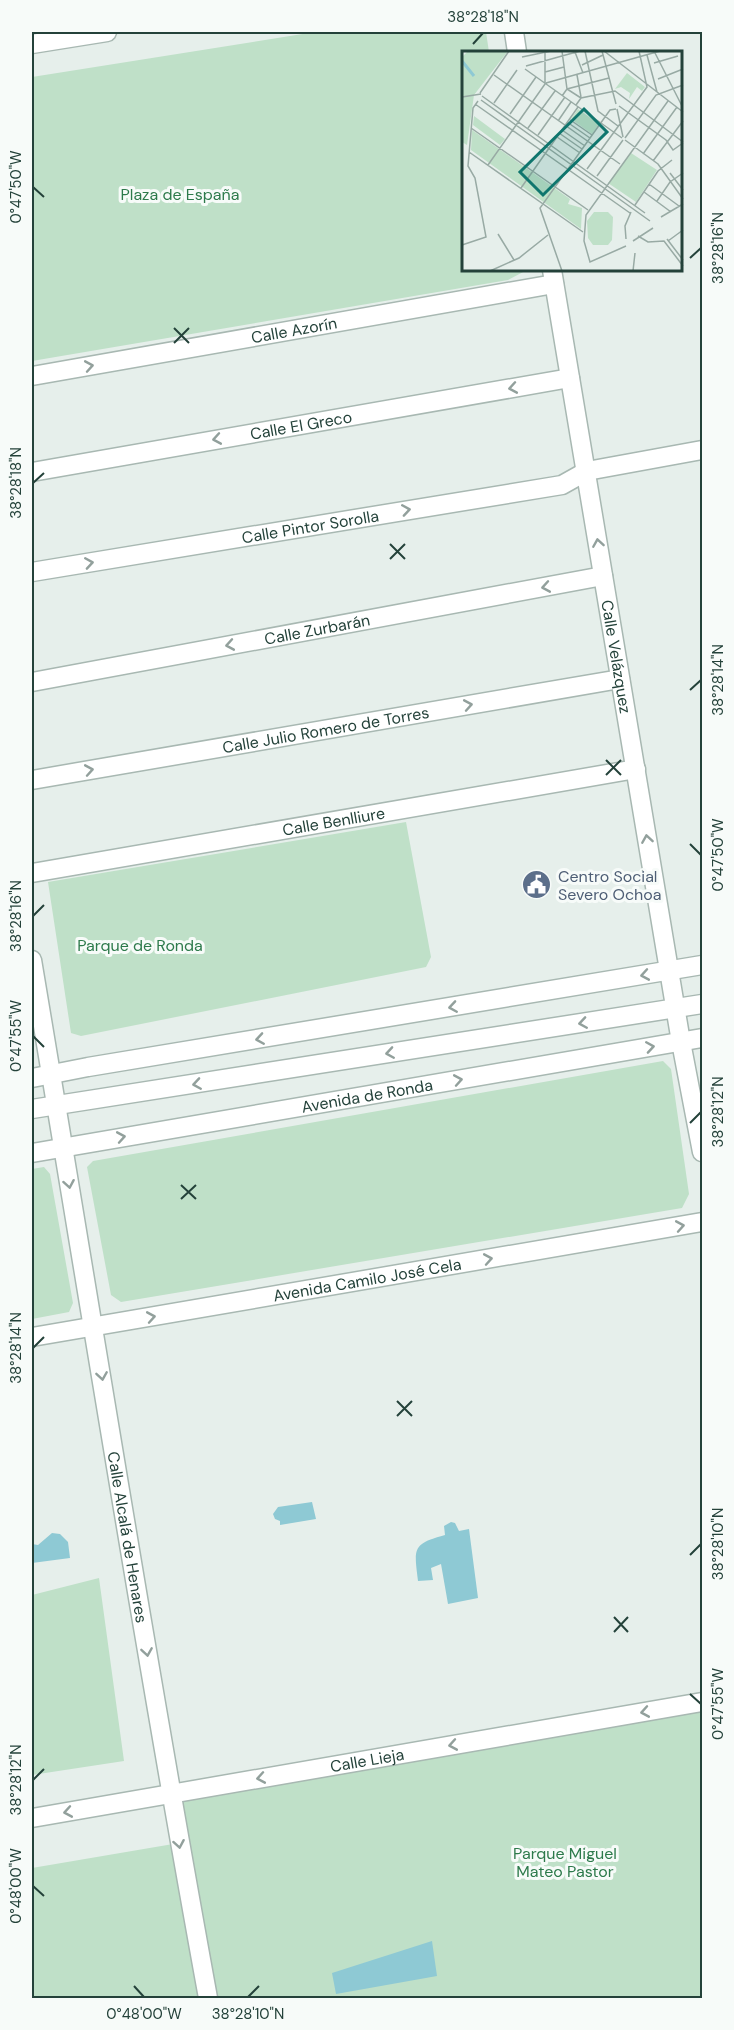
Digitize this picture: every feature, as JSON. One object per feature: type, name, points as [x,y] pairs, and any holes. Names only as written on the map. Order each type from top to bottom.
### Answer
[{"type":"street","points":[[32,44],[107,32]]},
{"type":"street","points":[[514,32],[517,51]]},
{"type":"street","name":"Calle Azorín","points":[[32,376],[553,277]]},
{"type":"street","name":"Calle Velázquez","points":[[553,277],[675,1008],[702,1152]]},
{"type":"street","name":"Calle El Greco","points":[[32,472],[570,378]]},
{"type":"street","name":"Calle Pintor Sorolla","points":[[32,572],[562,485],[587,471],[702,450]]},
{"type":"street","name":"Calle Zurbarán","points":[[32,682],[603,576]]},
{"type":"street","name":"Calle Julio Romero de Torres","points":[[32,780],[620,679]]},
{"type":"street","name":"Calle Benlliure","points":[[32,873],[636,769]]},
{"type":"street","name":"Calle Alcalá de Henares","points":[[32,960],[170,1794],[208,1998]]},
{"type":"street","points":[[32,1078],[702,964]]},
{"type":"street","points":[[32,1109],[702,1004]]},
{"type":"street","name":"Avenida de Ronda","points":[[32,1153],[702,1038]]},
{"type":"street","name":"Avenida Camilo José Cela","points":[[32,1337],[702,1222]]},
{"type":"street","name":"Calle Lieja","points":[[32,1818],[702,1702]]},
{"type":"green space","name":"Plaza de España","points":[[315,32],[486,32],[489,51],[462,51],[462,272],[523,272],[508,280],[32,361],[32,77]]},
{"type":"green space","name":"Parque de Ronda","points":[[406,822],[431,957],[426,967],[81,1036],[71,1033],[48,882]]},
{"type":"green space","points":[[663,1061],[671,1069],[689,1194],[682,1208],[121,1302],[111,1295],[87,1167],[93,1161]]},
{"type":"green space","points":[[44,1167],[50,1174],[73,1303],[69,1312],[32,1319],[32,1169]]},
{"type":"green space","points":[[99,1578],[124,1761],[32,1775],[32,1595]]},
{"type":"green space","name":"Parque Miguel Mateo Pastor","points":[[702,1702],[702,1998],[32,1998],[32,1868],[179,1843],[170,1794]]},
{"type":"water","points":[[312,1502],[316,1519],[280,1525],[280,1521],[275,1519],[273,1514],[278,1507]]},
{"type":"water","points":[[451,1522],[455,1523],[459,1531],[469,1529],[478,1598],[448,1604],[441,1564],[431,1568],[433,1580],[418,1581],[416,1554],[426,1541],[445,1535],[444,1526]]},
{"type":"water","points":[[52,1533],[60,1534],[68,1542],[70,1558],[32,1563],[32,1544],[38,1545]]},
{"type":"water","points":[[432,1941],[437,1976],[336,1994],[332,1973]]},
{"type":"place","name":"Centro Social Severo Ochoa","points":[[537,885]]}]
